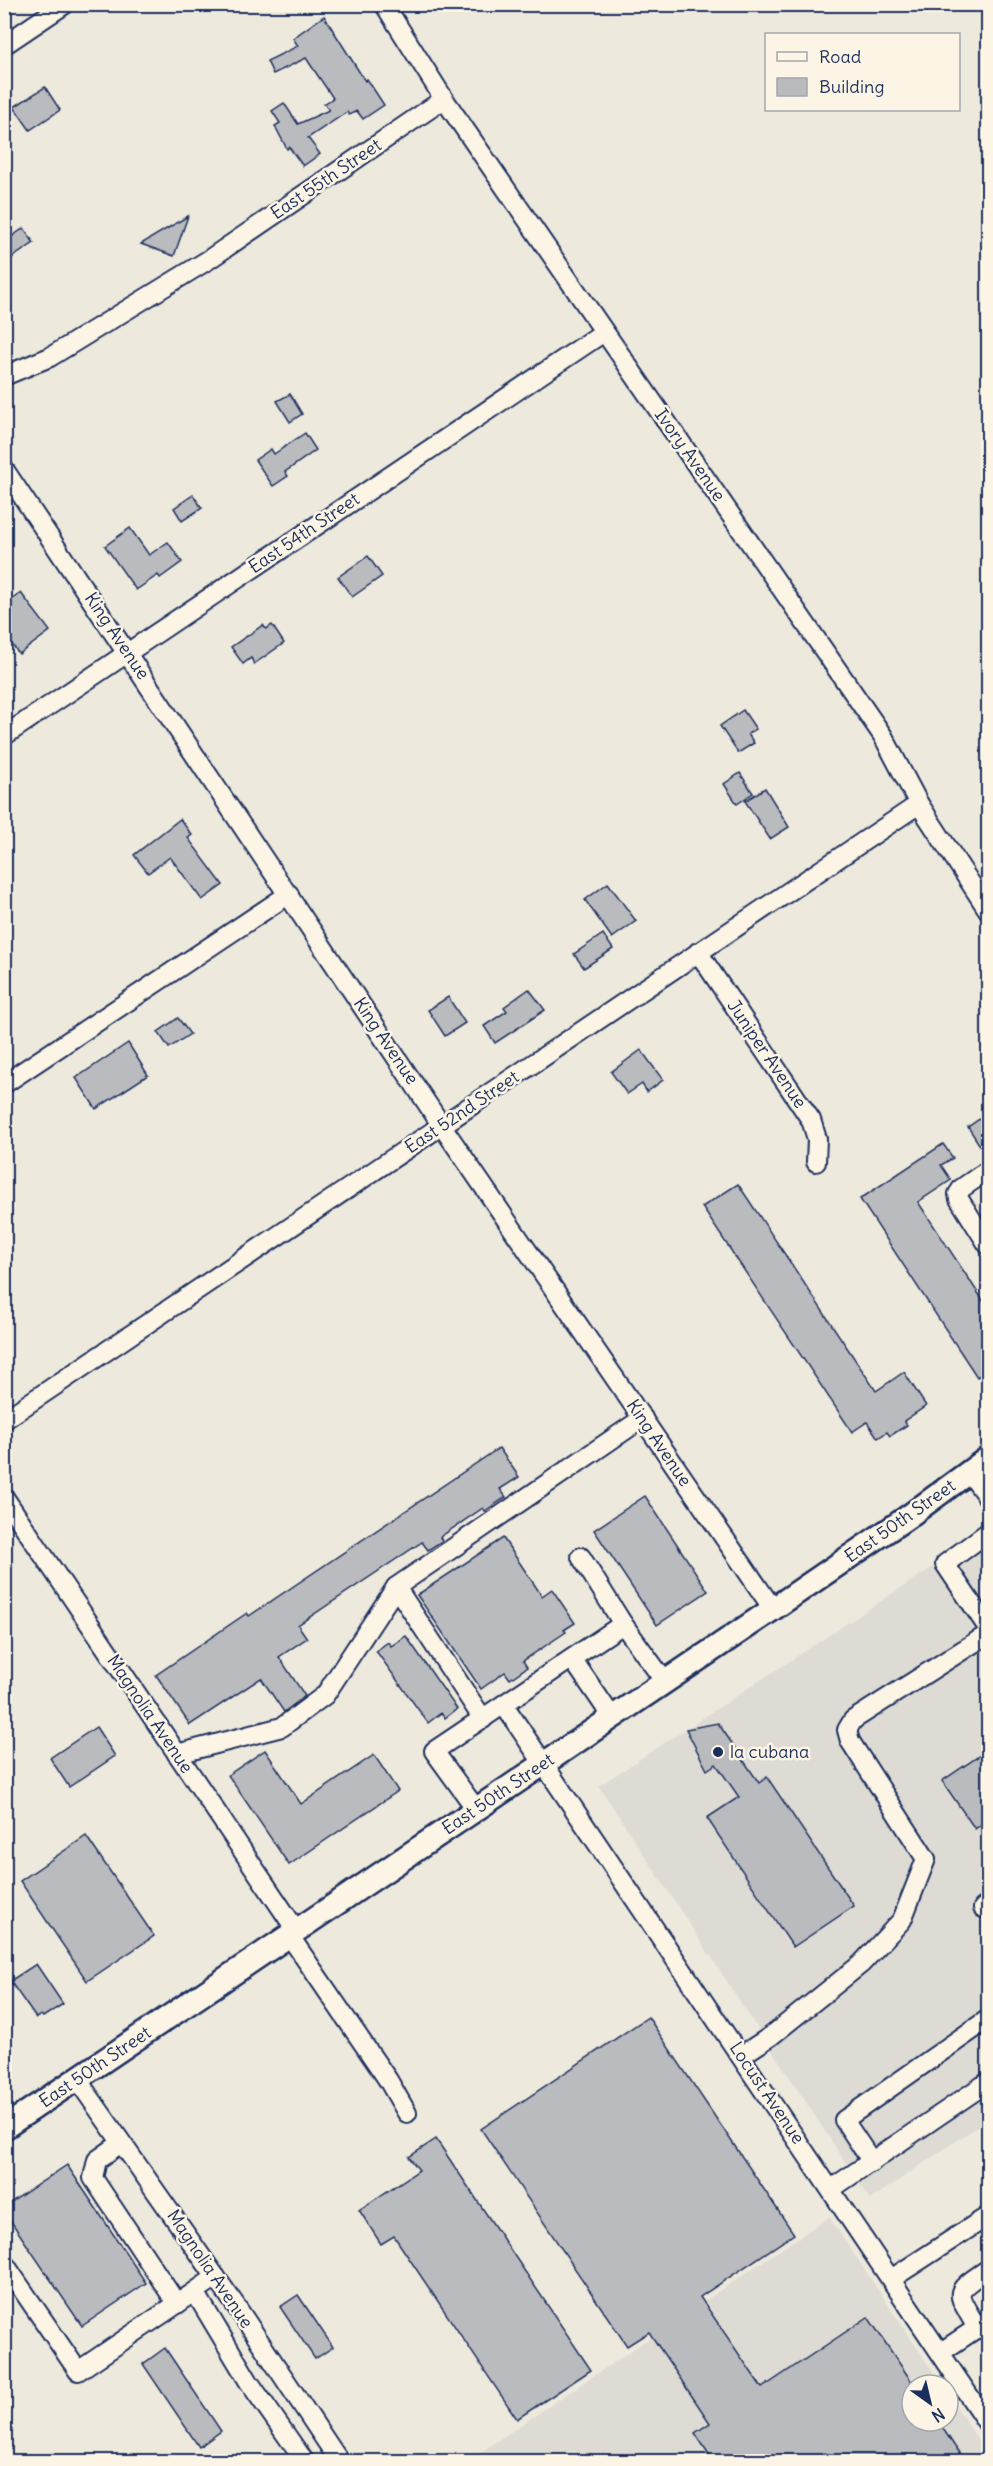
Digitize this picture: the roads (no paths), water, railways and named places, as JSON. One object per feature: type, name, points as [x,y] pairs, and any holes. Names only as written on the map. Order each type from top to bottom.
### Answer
[{"type":"main road","name":"East 50th Street","points":[[4,2128],[773,1609],[988,1458]]},
{"type":"street","points":[[4,45],[65,4]]},
{"type":"street","name":"Ivory Avenue","points":[[384,4],[444,99],[877,726],[920,804],[988,910]]},
{"type":"street","name":"East 55th Street","points":[[4,376],[51,357],[208,260],[444,99]]},
{"type":"street","name":"East 54th Street","points":[[4,736],[604,333]]},
{"type":"street","name":"King Avenue","points":[[4,469],[442,1126],[773,1609]]},
{"type":"street","name":"East 52nd Street","points":[[4,1420],[920,804]]},
{"type":"street","points":[[4,1084],[289,894]]},
{"type":"street","name":"Juniper Avenue","points":[[698,952],[811,1120],[817,1139],[816,1162]]},
{"type":"street","points":[[988,1170],[962,1188],[958,1194],[988,1245]]},
{"type":"street","points":[[177,1754],[282,1727],[325,1695],[396,1587],[643,1418]]},
{"type":"street","points":[[969,1472],[988,1498]]},
{"type":"street","name":"Magnolia Avenue","points":[[4,1497],[177,1754],[382,2070],[407,2113]]},
{"type":"street","points":[[742,2055],[771,2036],[861,1964],[902,1920],[926,1859],[850,1741],[847,1730],[853,1720],[988,1634],[988,1628],[945,1564],[988,1532]]},
{"type":"street","points":[[580,1557],[623,1624],[665,1682]]},
{"type":"street","points":[[396,1587],[483,1719]]},
{"type":"street","points":[[476,1809],[434,1751],[623,1624]]},
{"type":"street","points":[[573,1659],[612,1717]]},
{"type":"street","name":"Locust Avenue","points":[[504,1705],[988,2420]]},
{"type":"street","points":[[872,2162],[844,2120],[988,2019]]},
{"type":"street","name":"Magnolia Avenue","points":[[77,2079],[216,2277],[340,2462]]},
{"type":"street","points":[[831,2189],[988,2082]]},
{"type":"street","points":[[121,2143],[97,2160],[93,2178],[177,2304]]},
{"type":"street","points":[[891,2279],[988,2216]]},
{"type":"street","points":[[4,2263],[78,2371],[216,2277]]},
{"type":"street","points":[[941,2352],[985,2328],[962,2300],[961,2289],[988,2269]]},
{"type":"street","points":[[195,2292],[249,2382],[305,2462]]},
{"type":"place","name":"la cubana","points":[[718,1752]]}]
